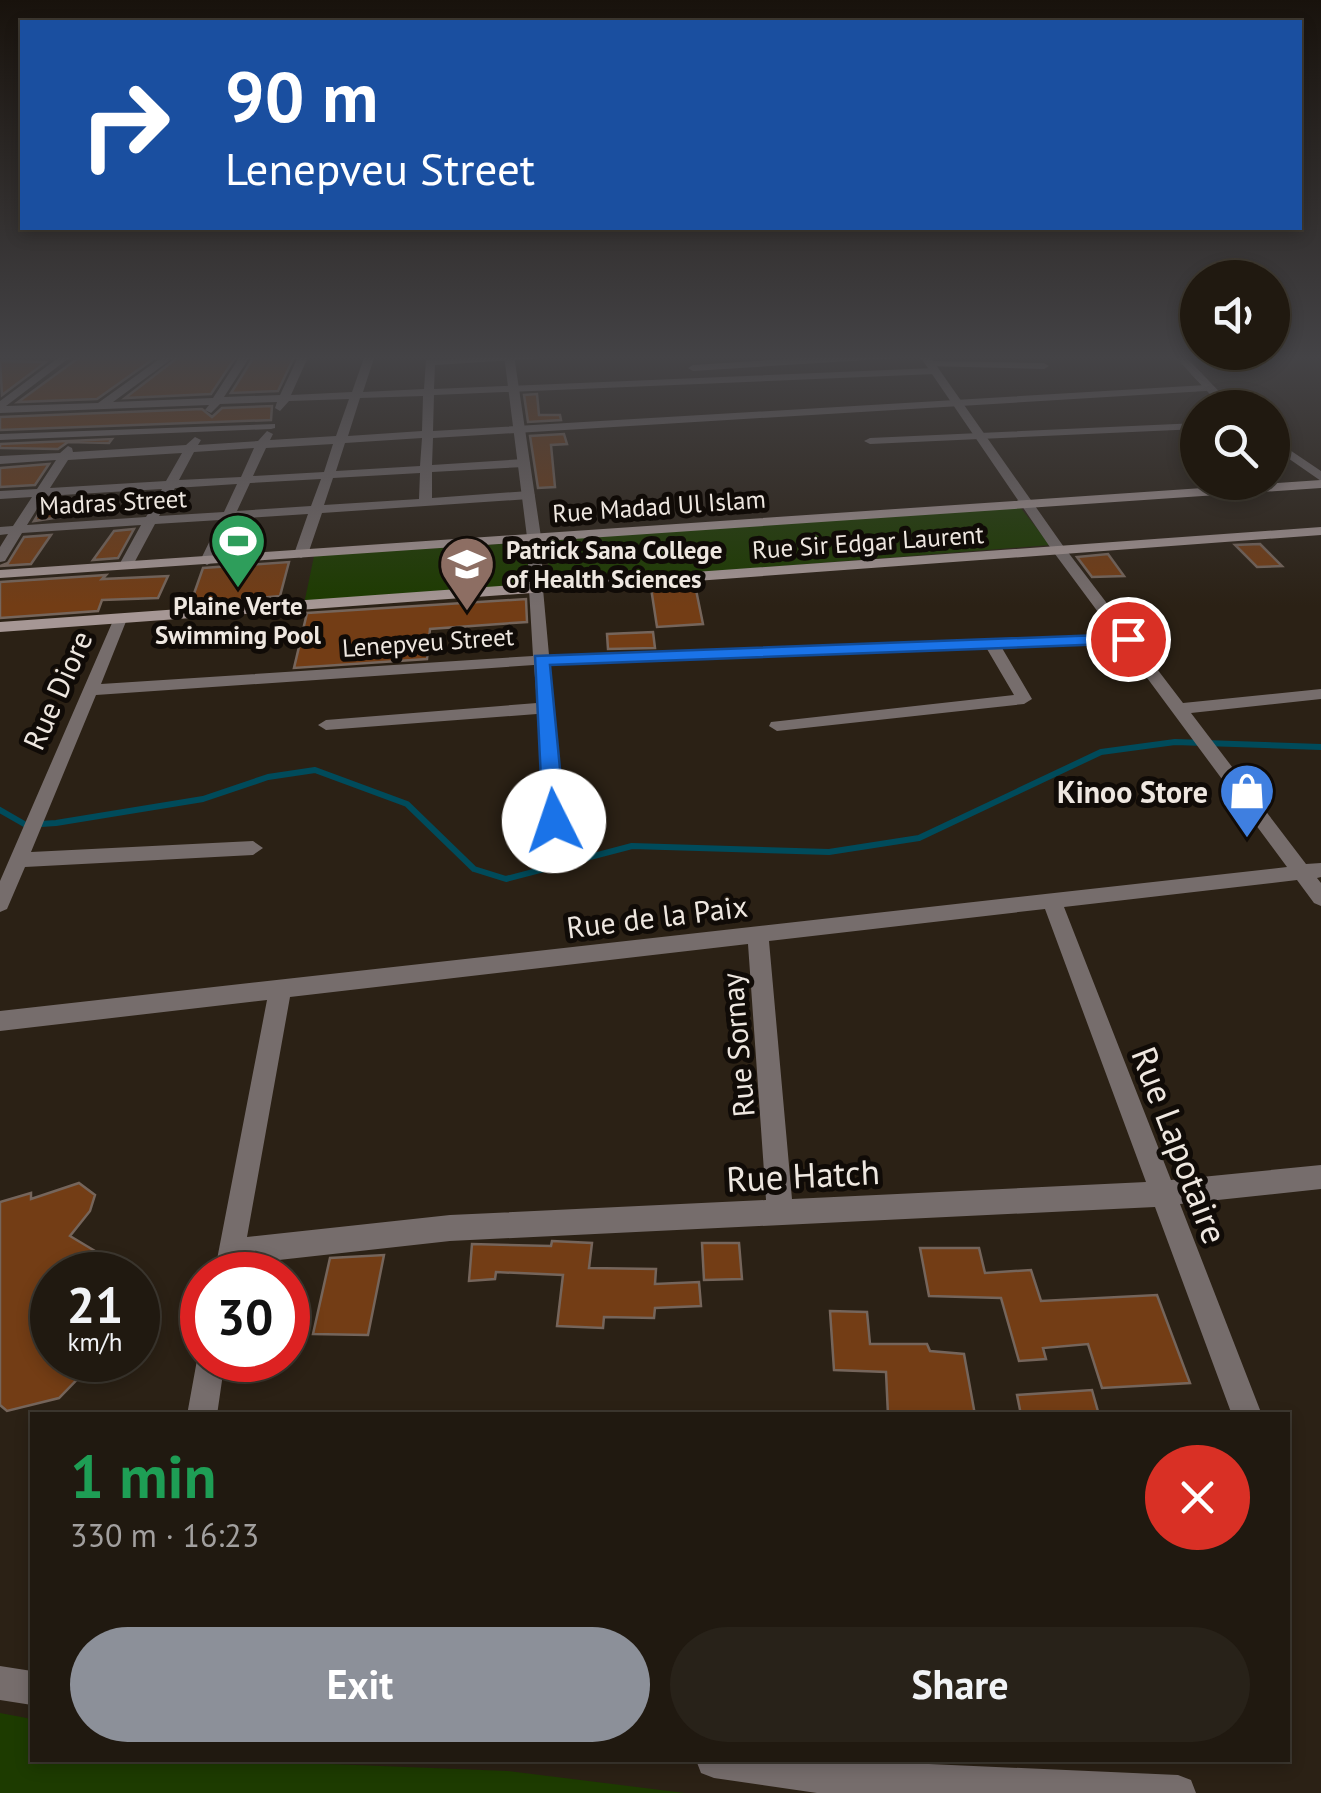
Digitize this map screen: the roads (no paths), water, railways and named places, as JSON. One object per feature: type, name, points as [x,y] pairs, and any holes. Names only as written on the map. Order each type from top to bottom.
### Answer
[{"type":"main road","name":"Rue Madad Ul Islam","points":[[0,574],[1024,504],[1321,479]]},
{"type":"main road","name":"Rue Sir Edgar Laurent","points":[[0,628],[1321,531]]},
{"type":"street","points":[[0,558],[76,439]]},
{"type":"street","points":[[126,566],[195,439]]},
{"type":"street","points":[[207,561],[265,439]]},
{"type":"street","points":[[301,554],[342,439]]},
{"type":"street","points":[[0,460],[380,439]]},
{"type":"street","points":[[424,439],[425,504]]},
{"type":"street","points":[[521,439],[534,537],[554,821]]},
{"type":"street","points":[[870,441],[955,439]]},
{"type":"street","points":[[980,439],[1024,504],[1208,749],[1311,871],[1321,898]]},
{"type":"street","points":[[1290,455],[1321,479]]},
{"type":"street","points":[[0,495],[524,463]]},
{"type":"street","name":"Madras Street","points":[[0,531],[528,496]]},
{"type":"street","name":"Rue Diore","points":[[18,860],[120,619]]},
{"type":"street","name":"Lenepveu Street","points":[[90,690],[541,660],[1128,639]]},
{"type":"street","points":[[777,726],[1024,698],[992,644]]},
{"type":"street","points":[[1180,709],[1321,694]]},
{"type":"street","points":[[326,725],[546,708]]},
{"type":"street","points":[[0,904],[18,860],[253,848]]},
{"type":"street","name":"Rue de la Paix","points":[[0,1021],[1311,871]]},
{"type":"street","name":"Rue Lapotaire","points":[[1051,899],[1160,1194],[1247,1412]]},
{"type":"street","name":"Rue Sornay","points":[[758,935],[780,1211]]},
{"type":"street","points":[[231,1252],[280,990]]},
{"type":"street","name":"Rue Hatch","points":[[303,1252],[450,1228],[1160,1194],[1321,1177]]},
{"type":"street","points":[[203,1412],[208,1382]]},
{"type":"street","points":[[0,1683],[30,1688]]},
{"type":"street","points":[[728,1762],[854,1780],[1178,1793]]},
{"type":"waterway","points":[[0,810],[26,825],[56,823],[203,799],[268,777],[315,770],[407,804],[474,869],[506,879],[632,846],[829,852],[919,838],[1101,752],[1175,742],[1321,747]]},
{"type":"place","name":"Plaine Verte Swimming Pool","points":[[238,590]]},
{"type":"place","name":"Patrick Sana College of Health Sciences","points":[[467,613]]},
{"type":"place","name":"Kinoo Store","points":[[1247,840]]}]
